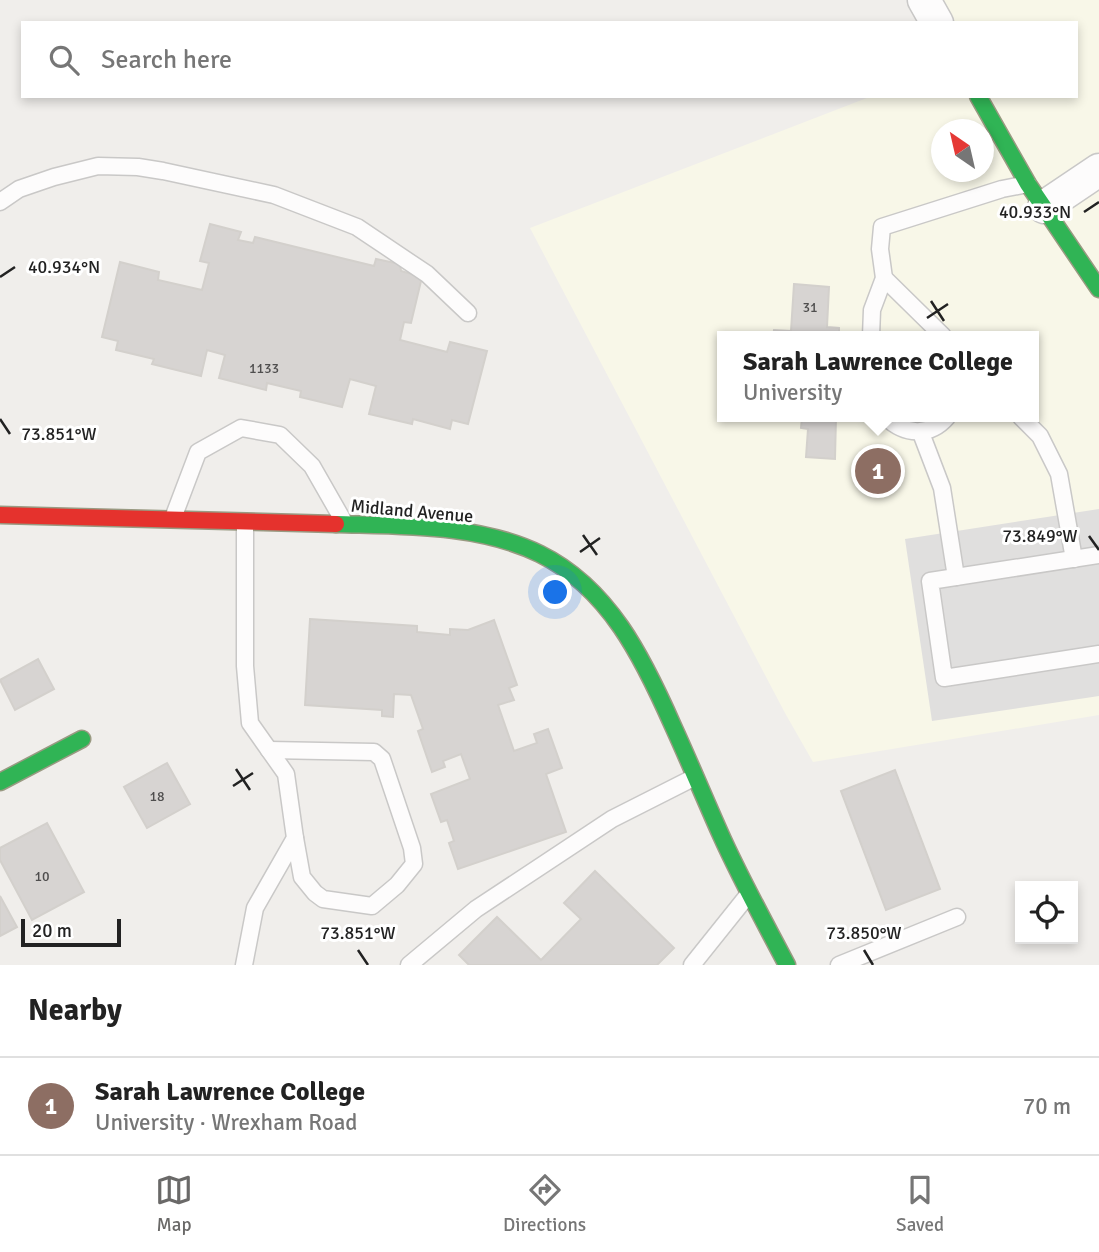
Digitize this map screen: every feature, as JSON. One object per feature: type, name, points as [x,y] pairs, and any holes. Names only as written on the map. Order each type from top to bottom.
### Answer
[{"type":"street","points":[[924,0],[936,21]]},
{"type":"street","points":[[979,98],[1036,196],[1099,289]]},
{"type":"street","points":[[1036,196],[1099,170]]},
{"type":"street","name":"Midland Avenue","points":[[0,515],[428,528],[491,538],[541,554],[592,591],[624,627],[643,659],[750,893],[787,965]]},
{"type":"street","points":[[0,782],[82,739]]},
{"type":"lane","points":[[0,202],[19,189],[98,166],[163,170],[274,195],[357,227],[427,274],[468,313]]},
{"type":"lane","points":[[871,331],[872,310],[884,278],[880,248],[882,227],[1002,189],[1036,196]]},
{"type":"lane","points":[[884,278],[938,331]]},
{"type":"lane","points":[[891,422],[896,427],[921,433],[943,422]]},
{"type":"lane","points":[[1026,422],[1040,436],[1059,474],[1074,559]]},
{"type":"lane","points":[[172,519],[198,452],[241,428],[280,435],[312,466],[346,524]]},
{"type":"lane","points":[[921,433],[942,488],[956,577]]},
{"type":"lane","points":[[245,522],[244,666],[250,723],[269,750],[286,774],[302,877],[323,899],[372,906],[397,885],[414,864],[412,848],[383,759],[374,752],[269,750]]},
{"type":"lane","points":[[1099,555],[930,582],[944,678],[1099,654]]},
{"type":"lane","points":[[409,965],[476,909],[612,819],[696,776]]},
{"type":"lane","points":[[244,965],[255,908],[295,838]]},
{"type":"lane","points":[[692,965],[750,893]]},
{"type":"lane","points":[[839,965],[957,917]]},
{"type":"shaded area","points":[[935,0],[1099,0],[1099,715],[813,762],[530,228],[867,98],[1078,98],[1078,21],[946,21]]},
{"type":"shaded area","points":[[1099,509],[1099,696],[932,721],[905,539]]},
{"type":"building","points":[[210,224],[241,232],[238,240],[253,243],[255,237],[374,266],[376,259],[400,264],[401,271],[422,277],[411,323],[404,322],[400,340],[447,352],[450,342],[487,351],[468,424],[452,420],[450,429],[413,419],[412,424],[369,414],[376,386],[350,379],[342,407],[300,397],[301,391],[267,383],[266,390],[219,378],[225,355],[207,350],[201,376],[152,364],[154,359],[116,350],[118,341],[102,337],[120,262],[159,272],[158,280],[202,290],[209,263],[200,261]]},
{"type":"building","points":[[794,284],[829,287],[827,327],[839,328],[839,331],[791,331]]},
{"type":"building","points":[[802,422],[836,422],[835,459],[806,457],[808,429],[801,428]]},
{"type":"building","points":[[310,619],[417,626],[417,632],[450,635],[450,629],[468,630],[494,620],[517,685],[509,688],[514,700],[498,705],[514,751],[537,743],[534,734],[548,729],[562,768],[546,774],[566,832],[458,869],[449,843],[454,841],[447,820],[441,822],[431,794],[470,779],[461,754],[443,761],[445,767],[432,772],[418,731],[423,729],[411,695],[394,694],[393,717],[382,716],[382,710],[305,705]]},
{"type":"building","points":[[38,659],[54,689],[15,710],[0,680]]},
{"type":"building","points":[[167,763],[190,804],[147,828],[124,787]]},
{"type":"building","points":[[895,770],[940,889],[886,910],[841,791]]},
{"type":"building","points":[[47,823],[84,892],[32,920],[0,860],[0,848]]},
{"type":"building","points":[[595,871],[674,948],[657,965],[469,965],[459,955],[497,917],[541,960],[581,919],[564,903]]},
{"type":"building","points":[[0,896],[17,927],[0,936]]},
{"type":"traffic: fast","points":[[979,98],[1028,184],[1099,289]]},
{"type":"traffic: fast","points":[[336,524],[440,528],[492,537],[540,554],[564,568],[586,586],[621,627],[649,675],[728,850],[787,965]]},
{"type":"traffic: fast","points":[[0,782],[82,739]]},
{"type":"traffic: jam","points":[[0,515],[336,524]]},
{"type":"place","name":"Sarah Lawrence College","points":[[878,471]]}]
